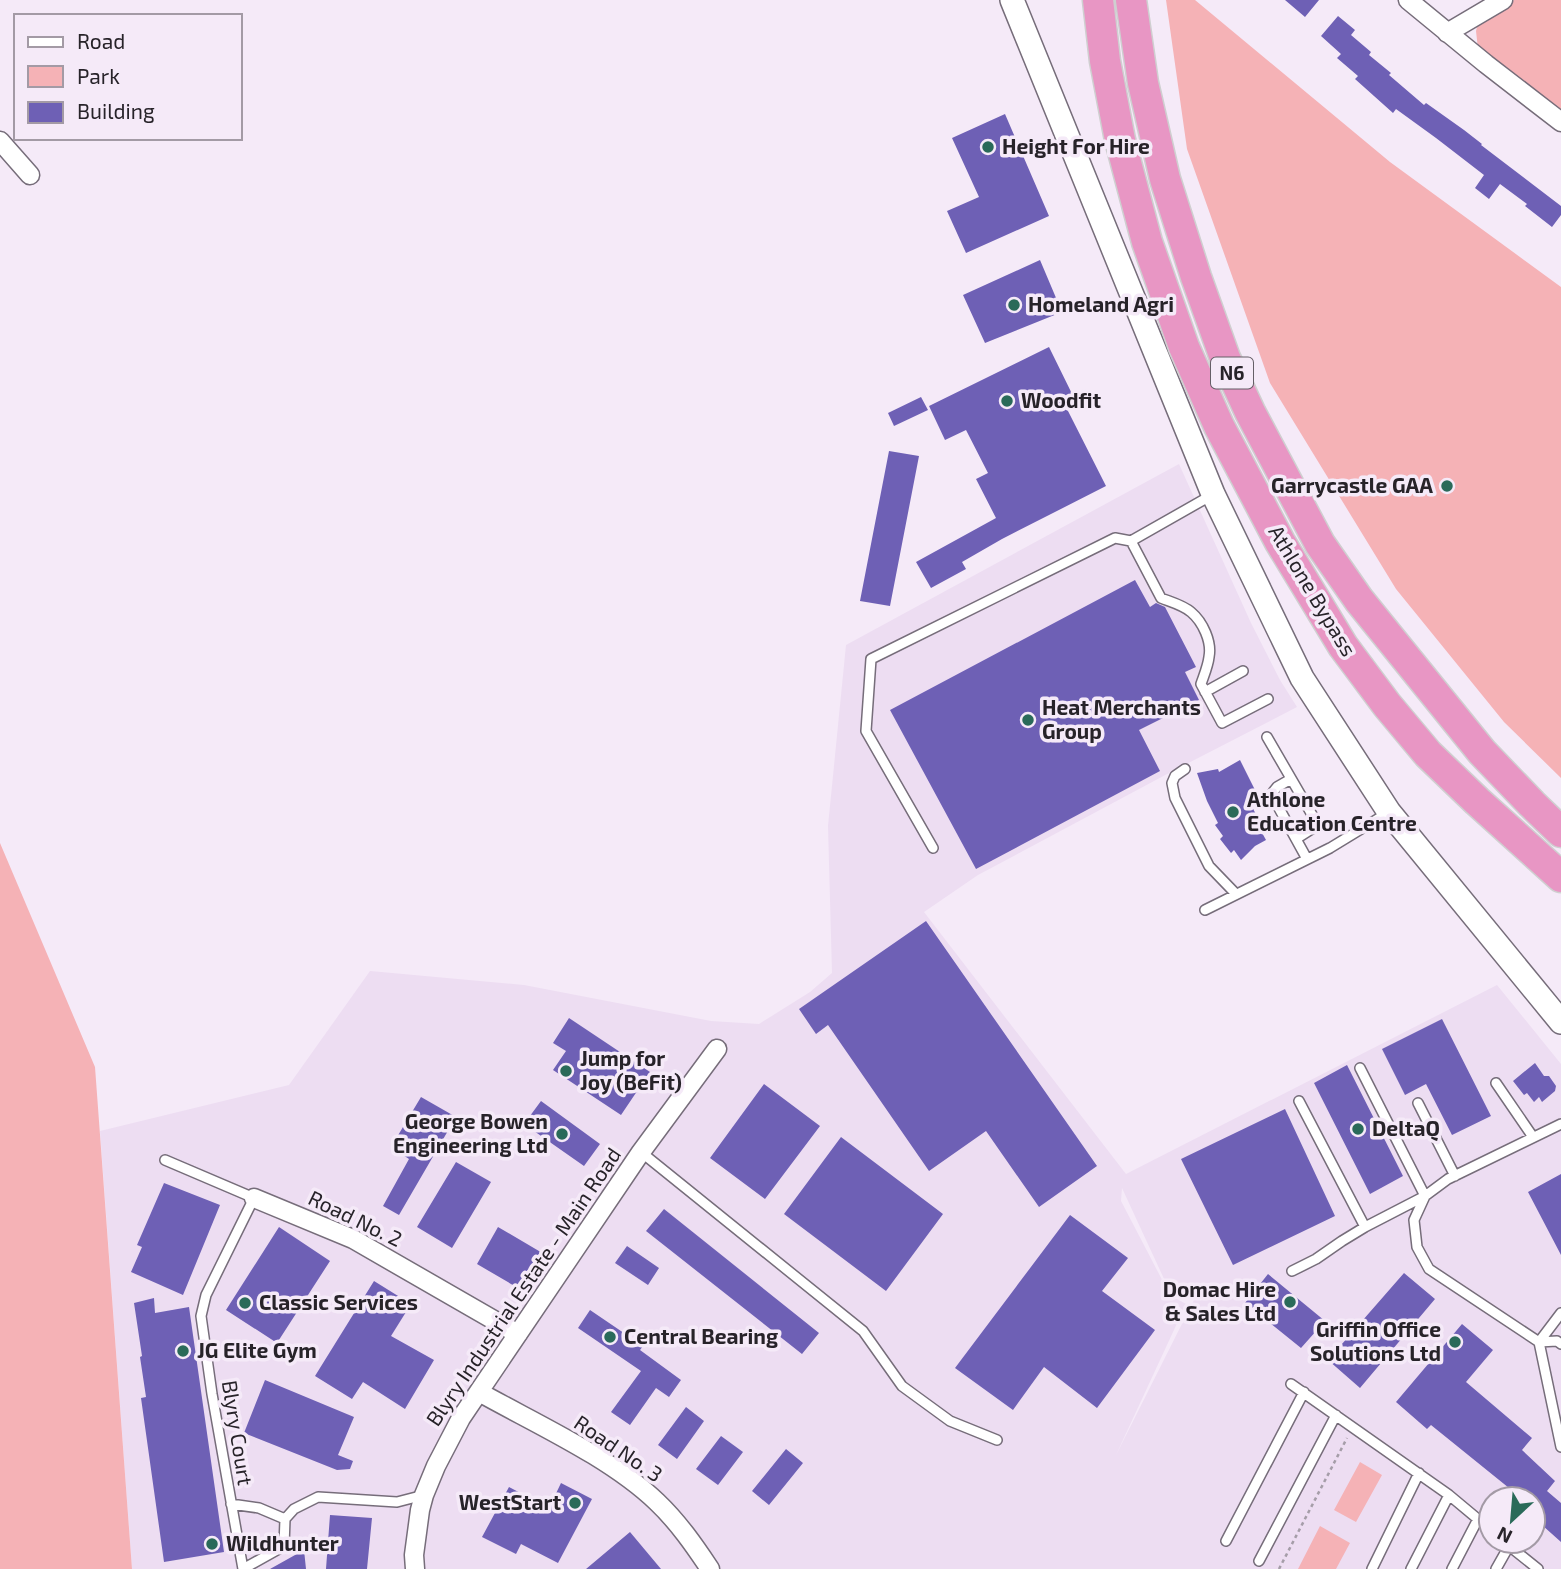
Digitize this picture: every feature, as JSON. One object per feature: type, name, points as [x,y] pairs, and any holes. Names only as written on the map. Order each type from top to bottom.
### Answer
[{"type":"highway","name":"Athlone Bypass","points":[[1098,0],[1105,61],[1120,140],[1147,242],[1184,347],[1219,426],[1280,542],[1343,646],[1428,754],[1561,877]]},
{"type":"highway","name":"Athlone Bypass","points":[[1131,0],[1143,83],[1165,179],[1225,358],[1250,412],[1320,544],[1359,600],[1482,752],[1561,832]]},
{"type":"highway","name":"N6","points":[[1439,699],[1561,811]]},
{"type":"highway","name":"N6","points":[[1428,754],[1480,818],[1561,902]]},
{"type":"street","points":[[1012,0],[1213,494],[1301,678],[1389,812],[1561,1022]]},
{"type":"street","points":[[1408,0],[1561,122]]},
{"type":"street","points":[[1447,33],[1503,0]]},
{"type":"street","points":[[0,141],[30,175]]},
{"type":"street","name":"Blyry Industrial Estate - Main Road","points":[[415,1569],[420,1510],[424,1495],[461,1418],[641,1152],[717,1049]]},
{"type":"street","name":"Road No. 2","points":[[254,1198],[353,1239],[518,1334]]},
{"type":"street","name":"Road No. 3","points":[[479,1392],[584,1451],[643,1489],[678,1524],[710,1569]]},
{"type":"lane","points":[[933,848],[866,731],[871,659],[1115,538],[1131,541],[1213,494]]},
{"type":"lane","points":[[1131,541],[1161,598],[1192,613],[1203,629],[1209,642],[1209,657],[1201,684],[1222,723],[1268,699]]},
{"type":"lane","points":[[1205,692],[1243,671]]},
{"type":"lane","points":[[1267,737],[1318,825],[1296,839]]},
{"type":"lane","points":[[1185,769],[1175,776],[1171,783],[1175,799],[1209,866],[1236,894]]},
{"type":"lane","points":[[1291,779],[1273,792],[1275,801],[1307,859]]},
{"type":"lane","points":[[1205,910],[1330,848],[1389,812]]},
{"type":"lane","points":[[1360,1068],[1425,1196]]},
{"type":"lane","points":[[1496,1083],[1533,1137]]},
{"type":"lane","points":[[1299,1101],[1365,1227]]},
{"type":"lane","points":[[1418,1103],[1455,1176]]},
{"type":"lane","points":[[1292,1271],[1316,1259],[1365,1227],[1425,1196],[1455,1176],[1561,1124]]},
{"type":"lane","points":[[641,1152],[863,1331],[902,1385],[950,1422],[997,1440]]},
{"type":"lane","name":"Road No. 2","points":[[165,1160],[254,1198]]},
{"type":"lane","points":[[1425,1196],[1414,1220],[1416,1247],[1429,1269],[1539,1342],[1557,1341],[1561,1344]]},
{"type":"lane","name":"Blyry Court","points":[[254,1198],[205,1295],[201,1316],[231,1504],[258,1507],[285,1519]]},
{"type":"lane","points":[[1561,1313],[1539,1342],[1561,1447]]},
{"type":"lane","points":[[1291,1384],[1419,1473],[1477,1517]]},
{"type":"lane","points":[[1226,1541],[1304,1392]]},
{"type":"lane","points":[[1259,1561],[1336,1415]]},
{"type":"lane","points":[[1372,1569],[1419,1473]]},
{"type":"lane","points":[[231,1504],[243,1569],[284,1546],[285,1519],[294,1509],[318,1497],[397,1502],[424,1495]]},
{"type":"lane","points":[[1411,1569],[1449,1495]]},
{"type":"lane","points":[[1452,1569],[1477,1520]]},
{"type":"lane","points":[[1520,1555],[1538,1569]]},
{"type":"path","points":[[1279,1569],[1353,1426]]},
{"type":"shaded area","points":[[1179,464],[1251,623],[1297,707],[978,875],[924,912],[1126,1174],[1497,985],[1561,1064],[1561,1569],[132,1569],[100,1131],[289,1085],[370,971],[524,985],[711,1021],[759,1024],[810,992],[832,973],[828,826],[846,645]],"holes":[[[1122,1188],[1171,1294],[1186,1296],[1190,1293],[1195,1298],[1116,1455],[1186,1304],[1170,1295],[1121,1201]]]},
{"type":"green space","name":"Garrycastle GAA","points":[[1166,0],[1195,0],[1390,162],[1561,287],[1561,778],[1504,722],[1396,589],[1270,383],[1187,149]]},
{"type":"green space","points":[[1514,0],[1561,0],[1561,114],[1478,49],[1478,23]]},
{"type":"green space","points":[[0,843],[95,1067],[132,1569],[0,1569]]},
{"type":"green space","points":[[1360,1462],[1382,1475],[1356,1522],[1334,1510]]},
{"type":"green space","points":[[1320,1526],[1350,1543],[1336,1569],[1298,1569]]},
{"type":"building","points":[[1285,0],[1319,0],[1305,17]]},
{"type":"building","points":[[1338,16],[1355,30],[1351,35],[1371,52],[1369,55],[1424,105],[1426,103],[1464,130],[1561,206],[1561,215],[1552,227],[1500,184],[1489,199],[1475,188],[1484,175],[1396,109],[1393,113],[1355,79],[1358,76],[1337,58],[1341,54],[1321,36]]},
{"type":"building","points":[[1005,114],[1049,216],[966,253],[947,211],[979,197],[952,138]]},
{"type":"building","name":"Homeland Agri","points":[[1040,260],[1062,312],[985,343],[963,295]]},
{"type":"building","points":[[1049,347],[1078,406],[1068,411],[1106,486],[962,562],[966,569],[931,588],[916,562],[996,518],[976,479],[988,473],[966,430],[945,440],[929,406]]},
{"type":"building","points":[[921,397],[928,410],[894,426],[888,413]]},
{"type":"building","points":[[889,451],[919,456],[890,606],[860,601]]},
{"type":"building","name":"Heat Merchants Group","points":[[1135,580],[1150,607],[1156,603],[1165,607],[1196,667],[1185,672],[1199,700],[1139,730],[1160,771],[976,869],[890,710]]},
{"type":"building","name":"Athlone Education Centre","points":[[1240,760],[1260,800],[1251,805],[1258,818],[1255,820],[1266,840],[1255,846],[1241,860],[1234,850],[1231,853],[1220,839],[1223,836],[1215,825],[1218,823],[1197,773],[1218,769],[1219,772]]},
{"type":"building","points":[[926,921],[1097,1166],[1039,1207],[986,1131],[929,1171],[828,1025],[816,1034],[799,1009]]},
{"type":"building","points":[[569,1018],[650,1072],[621,1115],[553,1070],[566,1051],[553,1043]]},
{"type":"building","points":[[1442,1019],[1491,1116],[1452,1135],[1426,1084],[1405,1095],[1382,1049]]},
{"type":"building","points":[[1535,1063],[1544,1076],[1549,1076],[1556,1086],[1555,1091],[1542,1102],[1539,1097],[1534,1102],[1527,1093],[1524,1095],[1513,1081]]},
{"type":"building","name":"DeltaQ","points":[[1347,1065],[1403,1176],[1370,1194],[1314,1083]]},
{"type":"building","points":[[764,1084],[820,1126],[765,1199],[710,1158]]},
{"type":"building","points":[[421,1097],[456,1117],[399,1215],[383,1206],[409,1159],[391,1147]]},
{"type":"building","name":"George Bowen Engineering Ltd","points":[[541,1101],[600,1144],[584,1166],[524,1124]]},
{"type":"building","points":[[1285,1109],[1335,1216],[1233,1265],[1181,1159]]},
{"type":"building","points":[[841,1137],[943,1214],[886,1291],[784,1214]]},
{"type":"building","points":[[456,1162],[491,1182],[452,1248],[417,1227]]},
{"type":"building","points":[[1561,1174],[1561,1255],[1528,1192]]},
{"type":"building","points":[[164,1183],[220,1205],[183,1295],[131,1272],[142,1247],[137,1245]]},
{"type":"building","points":[[664,1209],[819,1333],[802,1354],[646,1231]]},
{"type":"building","points":[[1070,1215],[1128,1258],[1102,1291],[1155,1330],[1097,1408],[1044,1367],[1013,1410],[955,1368]]},
{"type":"building","points":[[279,1227],[330,1261],[277,1343],[226,1310]]},
{"type":"building","points":[[498,1227],[544,1254],[523,1291],[477,1264]]},
{"type":"building","points":[[627,1246],[659,1268],[648,1285],[615,1263]]},
{"type":"building","points":[[1404,1273],[1435,1299],[1360,1388],[1328,1360]]},
{"type":"building","points":[[1268,1274],[1325,1321],[1301,1348],[1245,1303]]},
{"type":"building","points":[[374,1281],[411,1304],[391,1336],[434,1360],[405,1409],[363,1382],[352,1399],[315,1376]]},
{"type":"building","points":[[154,1298],[155,1313],[189,1307],[224,1552],[164,1562],[141,1398],[146,1397],[134,1303]]},
{"type":"building","points":[[590,1310],[643,1346],[640,1350],[681,1380],[669,1397],[656,1388],[630,1425],[611,1412],[641,1371],[578,1328]]},
{"type":"building","points":[[1462,1324],[1493,1350],[1466,1382],[1532,1438],[1522,1450],[1555,1481],[1547,1491],[1547,1485],[1505,1485],[1431,1425],[1427,1429],[1396,1402]]},
{"type":"building","points":[[265,1380],[354,1417],[338,1455],[353,1461],[350,1469],[337,1470],[244,1433]]},
{"type":"building","points":[[686,1407],[704,1421],[677,1459],[658,1445]]},
{"type":"building","points":[[721,1436],[743,1452],[718,1485],[696,1469]]},
{"type":"building","points":[[786,1449],[803,1463],[769,1505],[752,1491]]},
{"type":"building","points":[[561,1483],[592,1499],[558,1563],[521,1544],[516,1554],[482,1537],[509,1487],[549,1508]]},
{"type":"building","points":[[1547,1491],[1561,1503],[1561,1542],[1547,1530]]},
{"type":"building","points":[[330,1515],[372,1518],[367,1569],[326,1569]]},
{"type":"building","points":[[630,1532],[661,1569],[586,1569]]},
{"type":"building","points":[[304,1550],[306,1569],[270,1569]]},
{"type":"place","name":"Height For Hire","points":[[988,147]]},
{"type":"place","name":"Homeland Agri","points":[[1014,305]]},
{"type":"place","name":"Woodfit","points":[[1007,401]]},
{"type":"place","name":"Garrycastle GAA","points":[[1447,486]]},
{"type":"place","name":"Heat Merchants Group","points":[[1028,720]]},
{"type":"place","name":"Athlone Education Centre","points":[[1233,812]]},
{"type":"place","name":"Jump for Joy (BeFit)","points":[[566,1071]]},
{"type":"place","name":"DeltaQ","points":[[1358,1129]]},
{"type":"place","name":"George Bowen Engineering Ltd","points":[[562,1134]]},
{"type":"place","name":"Domac Hire & Sales Ltd","points":[[1290,1302]]},
{"type":"place","name":"Classic Services","points":[[245,1303]]},
{"type":"place","name":"Central Bearing","points":[[610,1337]]},
{"type":"place","name":"Griffin Office Solutions Ltd","points":[[1455,1342]]},
{"type":"place","name":"JG Elite Gym","points":[[183,1351]]},
{"type":"place","name":"WestStart","points":[[575,1503]]},
{"type":"place","name":"Wildhunter","points":[[212,1544]]}]
